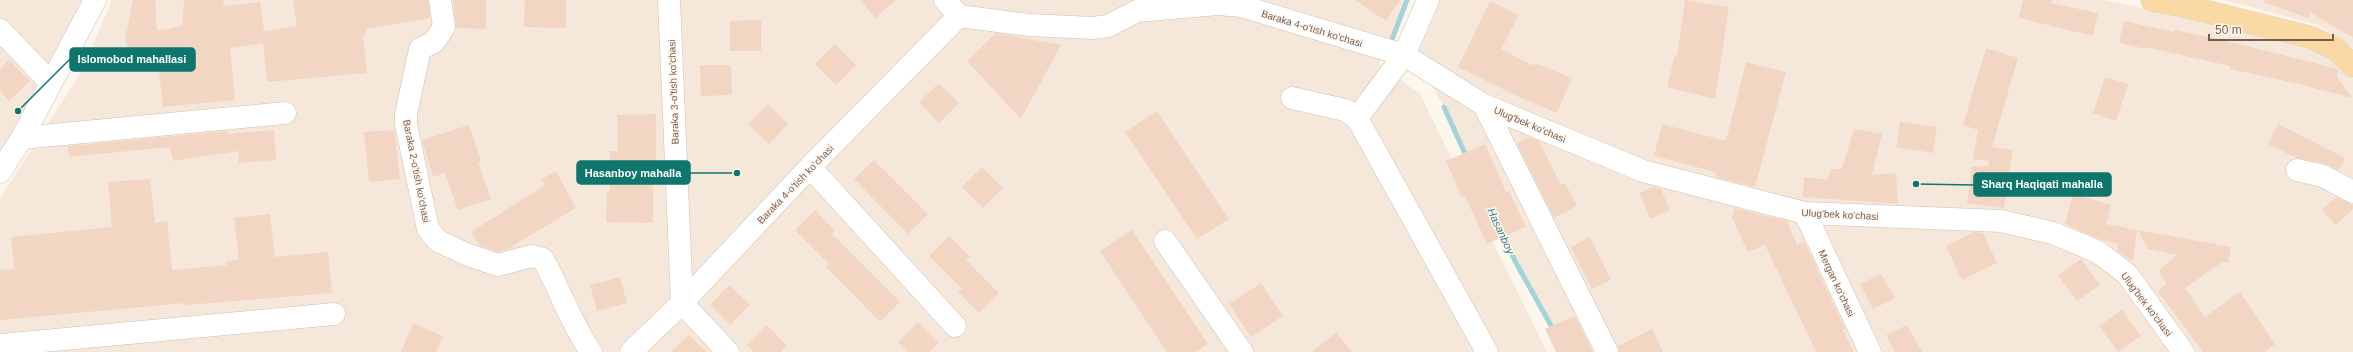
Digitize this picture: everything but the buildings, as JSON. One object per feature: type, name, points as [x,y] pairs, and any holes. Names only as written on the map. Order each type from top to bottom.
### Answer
[{"type":"main road","points":[[2152,0],[2184,6],[2310,37],[2336,49],[2353,66]]},
{"type":"street","points":[[0,172],[22,138],[96,0]]},
{"type":"street","name":"Baraka 2-o'tish ko'chasi","points":[[440,0],[444,27],[434,42],[420,49],[406,114],[406,124],[428,229],[438,240],[466,254],[498,265],[530,256],[542,259],[556,282],[579,334],[591,352]]},
{"type":"street","name":"Baraka 3-o'tish ko'chasi","points":[[669,0],[682,303]]},
{"type":"street","points":[[945,0],[959,16]]},
{"type":"street","points":[[1357,118],[1404,55],[1428,0]]},
{"type":"street","name":"Baraka 4-o'tish ko'chasi","points":[[631,352],[682,303],[810,167],[959,16],[1029,24],[1092,28],[1108,26],[1137,5],[1218,4],[1241,6],[1404,55]]},
{"type":"street","points":[[0,30],[51,83]]},
{"type":"street","name":"Ulug'bek ko'chasi","points":[[1404,55],[1484,105],[1643,171],[1804,213],[2000,221],[2053,233],[2098,252],[2127,274],[2183,352]]},
{"type":"street","points":[[1292,98],[1345,110],[1357,118],[1487,352]]},
{"type":"street","points":[[1484,105],[1607,352]]},
{"type":"street","points":[[22,138],[285,113]]},
{"type":"street","points":[[810,167],[955,326]]},
{"type":"street","points":[[2297,170],[2323,176],[2353,192]]},
{"type":"street","name":"Mergan ko'chasi","points":[[1804,213],[1870,352]]},
{"type":"street","points":[[1165,241],[1242,352]]},
{"type":"street","points":[[682,303],[728,352]]},
{"type":"street","points":[[0,345],[334,314]]},
{"type":"shaded area","points":[[0,0],[95,0],[0,172]]},
{"type":"shaded area","points":[[112,0],[1405,0],[1379,64],[1420,94],[1547,352],[0,352],[0,198],[82,71]]},
{"type":"shaded area","points":[[1437,0],[2104,0],[2280,36],[2329,56],[2353,79],[2353,352],[1562,352],[1562,344],[1515,261],[1444,107],[1414,55]]},
{"type":"shaded area","points":[[2225,0],[2353,0],[2353,48],[2318,25]]},
{"type":"waterway","name":"Hasanboy","points":[[1391,42],[1407,0]]},
{"type":"waterway","name":"Hasanboy","points":[[1444,107],[1467,158]]},
{"type":"waterway","name":"Hasanboy","points":[[1502,232],[1515,261],[1554,331]]},
{"type":"place","name":"Islomobod mahallasi","points":[[18,111]]},
{"type":"place","name":"Hasanboy mahalla","points":[[737,173]]},
{"type":"place","name":"Sharq Haqiqati mahalla","points":[[1916,184]]}]
